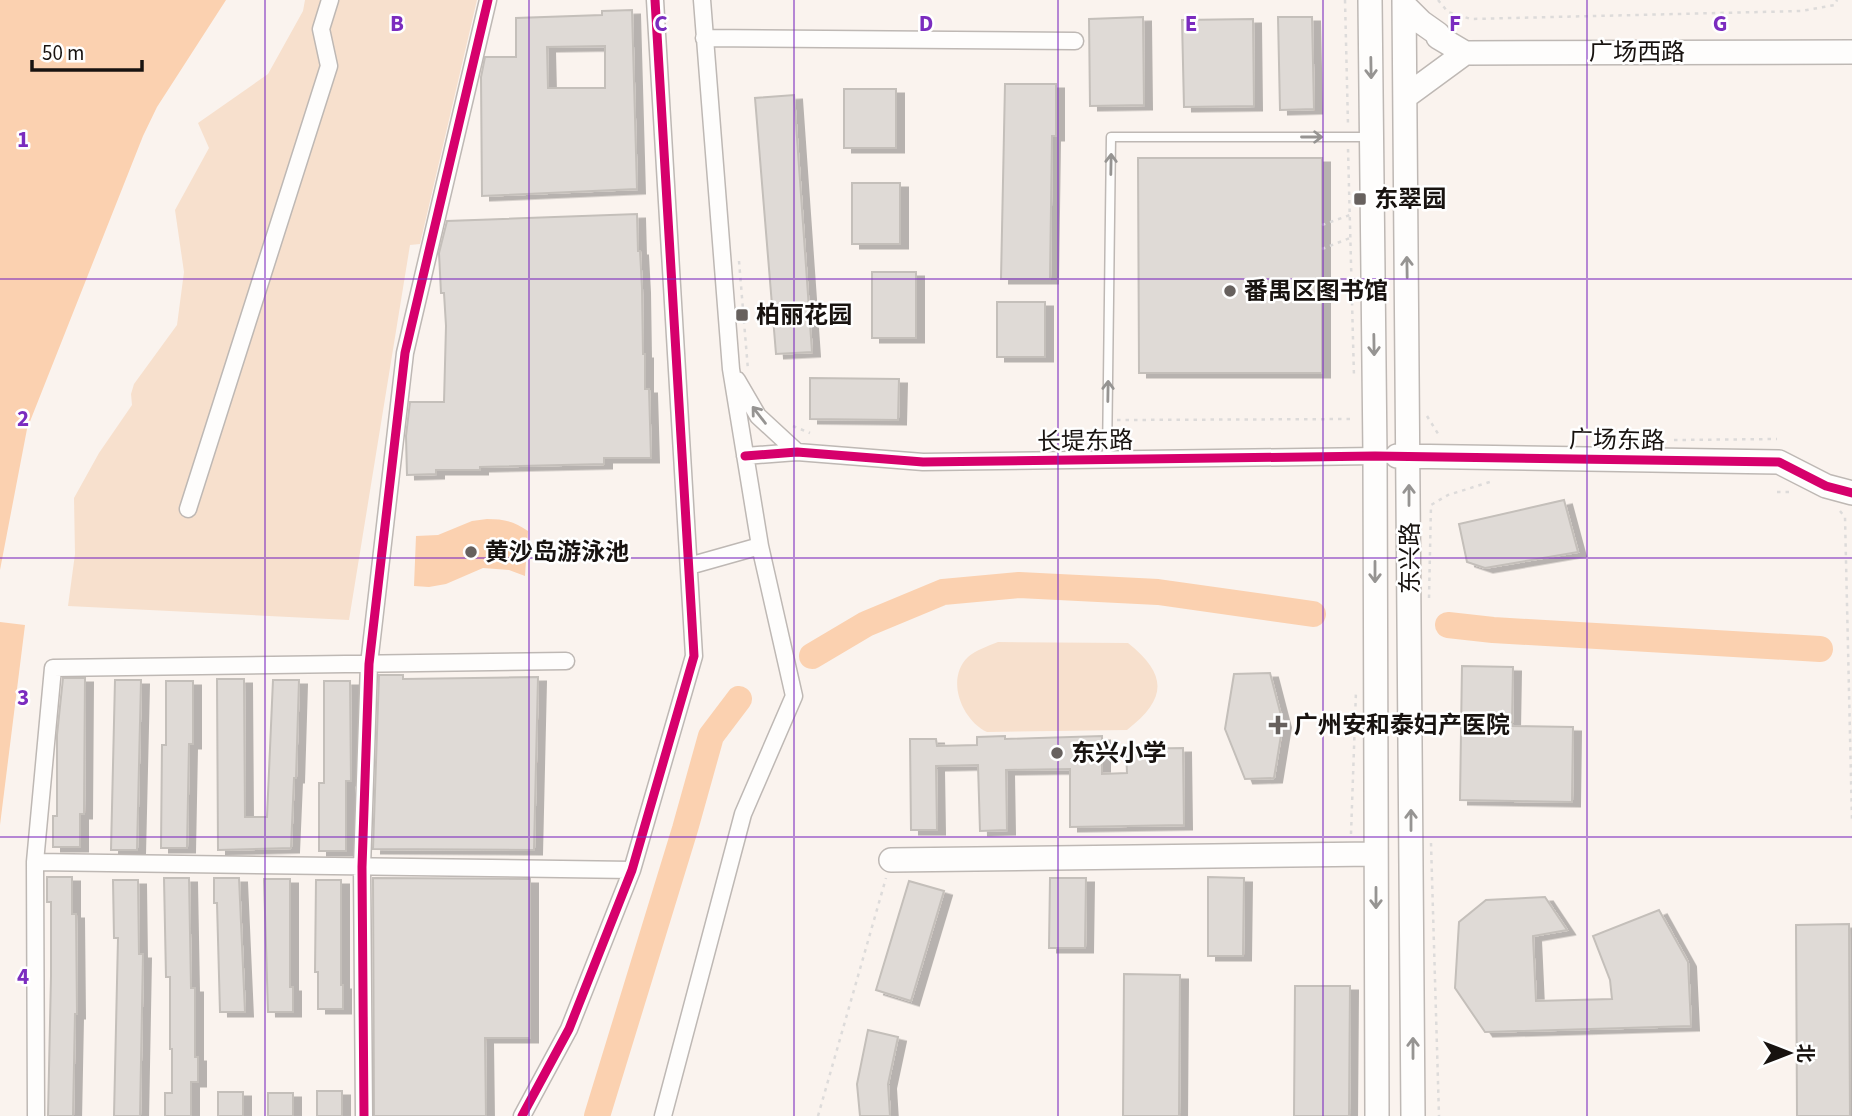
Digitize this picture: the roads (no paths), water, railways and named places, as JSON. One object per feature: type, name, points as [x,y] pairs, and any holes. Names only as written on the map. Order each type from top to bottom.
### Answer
[{"type":"main road","name":"东兴路","points":[[1370,0],[1375,456],[1377,1116]]},
{"type":"main road","name":"东兴路","points":[[1404,2],[1413,1116]]},
{"type":"main road","points":[[1404,2],[1421,22],[1438,34],[1437,37],[1465,52],[1405,97]]},
{"type":"main road","name":"广场西路","points":[[1465,52],[1852,52]]},
{"type":"main road","name":"广场东路","points":[[1375,456],[1779,462],[1826,486],[1846,501]]},
{"type":"main road","points":[[891,860],[1375,854]]},
{"type":"street","points":[[188,509],[329,66],[321,29],[330,0]]},
{"type":"street","points":[[364,1116],[362,867],[369,664],[405,353],[488,0]]},
{"type":"street","points":[[522,1116],[569,1029],[632,870],[694,656],[655,0]]},
{"type":"street","points":[[663,1116],[743,814],[794,696],[760,546],[731,369],[702,0]]},
{"type":"street","points":[[704,38],[1075,40]]},
{"type":"street","points":[[731,369],[758,416],[797,452]]},
{"type":"street","name":"长堤东路","points":[[745,456],[797,452],[923,462],[1375,456]]},
{"type":"street","points":[[689,566],[760,546]]},
{"type":"street","points":[[36,1116],[35,862],[53,668],[566,661]]},
{"type":"street","points":[[35,862],[632,870]]},
{"type":"lane","points":[[1107,460],[1111,137],[1372,137]]},
{"type":"waterway","points":[[812,656],[866,624],[943,592],[1019,585],[1158,592],[1313,614]]},
{"type":"waterway","points":[[1448,625],[1820,649]]},
{"type":"waterway","points":[[597,1116],[711,736],[739,699]]},
{"type":"place","name":"东翠园","points":[[1360,199]]},
{"type":"place","name":"番禺区图书馆","points":[[1230,291]]},
{"type":"place","name":"柏丽花园","points":[[742,315]]},
{"type":"place","name":"黄沙岛游泳池","points":[[471,552]]},
{"type":"place","name":"广州安和泰妇产医院","points":[[1278,725]]},
{"type":"place","name":"东兴小学","points":[[1057,753]]}]
